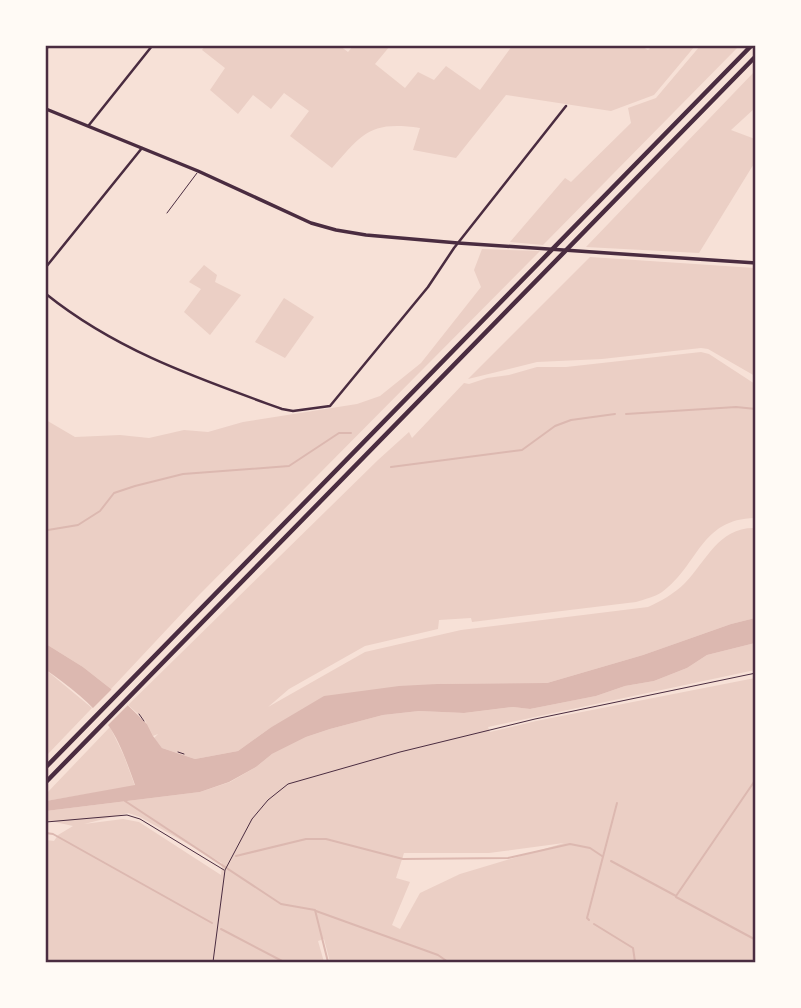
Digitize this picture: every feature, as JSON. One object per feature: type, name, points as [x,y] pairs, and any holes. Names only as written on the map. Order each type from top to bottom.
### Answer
[{"type":"highway","points":[[46,767],[751,46]]},
{"type":"highway","points":[[46,782],[755,56]]},
{"type":"street","points":[[88,126],[152,46]]},
{"type":"street","points":[[46,294],[101,334],[182,373],[282,409],[330,406],[428,287],[458,243],[566,106]]},
{"type":"street","points":[[48,110],[323,226],[366,235],[458,243],[755,263]]},
{"type":"street","points":[[46,267],[142,148]]},
{"type":"lane","points":[[167,212],[198,171]]},
{"type":"path","points":[[213,962],[225,870],[252,820],[268,800],[288,784],[400,751],[535,719],[755,673]]},
{"type":"path","points":[[139,714],[144,721]]},
{"type":"path","points":[[177,752],[184,754]]},
{"type":"path","points":[[46,822],[127,815],[140,819],[225,870]]},
{"type":"shaded area","points":[[205,46],[340,46],[348,52],[353,46],[390,46],[375,64],[405,88],[418,72],[434,80],[446,66],[480,90],[512,46],[641,46],[648,50],[652,46],[695,46],[654,95],[611,111],[506,95],[456,158],[413,150],[420,128],[390,126],[378,128],[360,138],[332,168],[290,136],[309,111],[284,93],[271,109],[253,95],[238,114],[210,90],[225,68],[202,50]]},
{"type":"shaded area","points":[[700,46],[739,46],[543,245],[510,242],[565,178],[571,182],[631,123],[628,108],[656,98]]},
{"type":"shaded area","points":[[755,71],[755,108],[731,130],[755,139],[755,162],[699,253],[586,247]]},
{"type":"shaded area","points":[[482,249],[540,251],[199,595],[111,689],[83,667],[46,644],[46,420],[75,437],[120,435],[149,438],[184,430],[208,432],[243,422],[357,404],[380,396],[421,363],[481,287],[474,270]]},
{"type":"shaded area","points":[[590,257],[755,268],[755,376],[708,349],[701,348],[602,359],[537,362],[468,379]]},
{"type":"shaded area","points":[[204,265],[217,275],[215,282],[241,295],[210,335],[184,312],[201,289],[189,282]]},
{"type":"shaded area","points":[[284,298],[314,317],[285,358],[255,342]]},
{"type":"shaded area","points":[[701,352],[709,354],[755,384],[755,518],[737,520],[722,526],[702,545],[674,581],[653,597],[636,602],[472,622],[471,618],[439,620],[438,629],[365,646],[289,689],[268,707],[365,652],[461,630],[648,607],[681,587],[723,539],[743,529],[755,528],[755,618],[547,683],[437,684],[270,728],[238,751],[195,759],[162,748],[154,738],[158,734],[153,736],[145,720],[128,705],[378,460],[409,432],[412,438],[464,383],[537,367],[566,367]]},
{"type":"shaded area","points":[[755,618],[755,643],[707,655],[687,668],[654,681],[530,709],[513,707],[464,713],[419,711],[383,715],[306,737],[272,754],[256,767],[229,782],[200,792],[46,811],[46,801],[135,785],[120,746],[108,725],[79,695],[46,670],[46,644],[83,667],[111,689],[147,724],[162,748],[195,759],[238,751],[270,728],[324,696],[399,686],[547,683]]},
{"type":"shaded area","points":[[755,643],[755,670],[488,727],[490,732],[755,678],[755,962],[330,962],[324,939],[318,941],[324,962],[46,961],[46,840],[54,841],[58,835],[73,826],[46,820],[46,811],[200,792],[230,782],[272,754],[306,737],[330,729],[383,715],[419,711],[464,713],[513,707],[530,709],[654,681],[687,668],[707,655]],"holes":[[[128,813],[140,817],[222,863],[221,875],[139,822],[123,819],[84,824]],[[564,843],[460,874],[420,893],[400,929],[392,925],[410,882],[396,878],[404,853],[489,853]]]},
{"type":"shaded area","points":[[46,670],[92,708],[46,756]]},
{"type":"shaded area","points":[[110,727],[135,786],[46,801],[46,794]]},
{"type":"pier","points":[[114,687],[130,703],[106,727],[90,711]]},
{"type":"waterway","points":[[626,414],[736,407],[756,409]]},
{"type":"waterway","points":[[391,467],[522,450],[555,426],[571,420],[615,414]]},
{"type":"waterway","points":[[48,530],[78,525],[100,511],[114,493],[135,486],[183,474],[289,466],[339,433],[351,433]]},
{"type":"waterway","points":[[611,861],[676,896],[756,779]]},
{"type":"waterway","points":[[125,801],[281,904],[315,910],[328,962]]},
{"type":"waterway","points":[[589,920],[587,918],[617,803]]},
{"type":"waterway","points":[[46,833],[53,834],[212,923]]},
{"type":"waterway","points":[[236,856],[306,839],[326,839],[403,859],[508,858],[570,844],[590,848],[602,856]]},
{"type":"waterway","points":[[676,897],[756,940]]},
{"type":"waterway","points":[[316,911],[438,955],[448,962]]},
{"type":"waterway","points":[[594,924],[633,948],[635,962]]},
{"type":"waterway","points":[[221,929],[284,962]]}]
